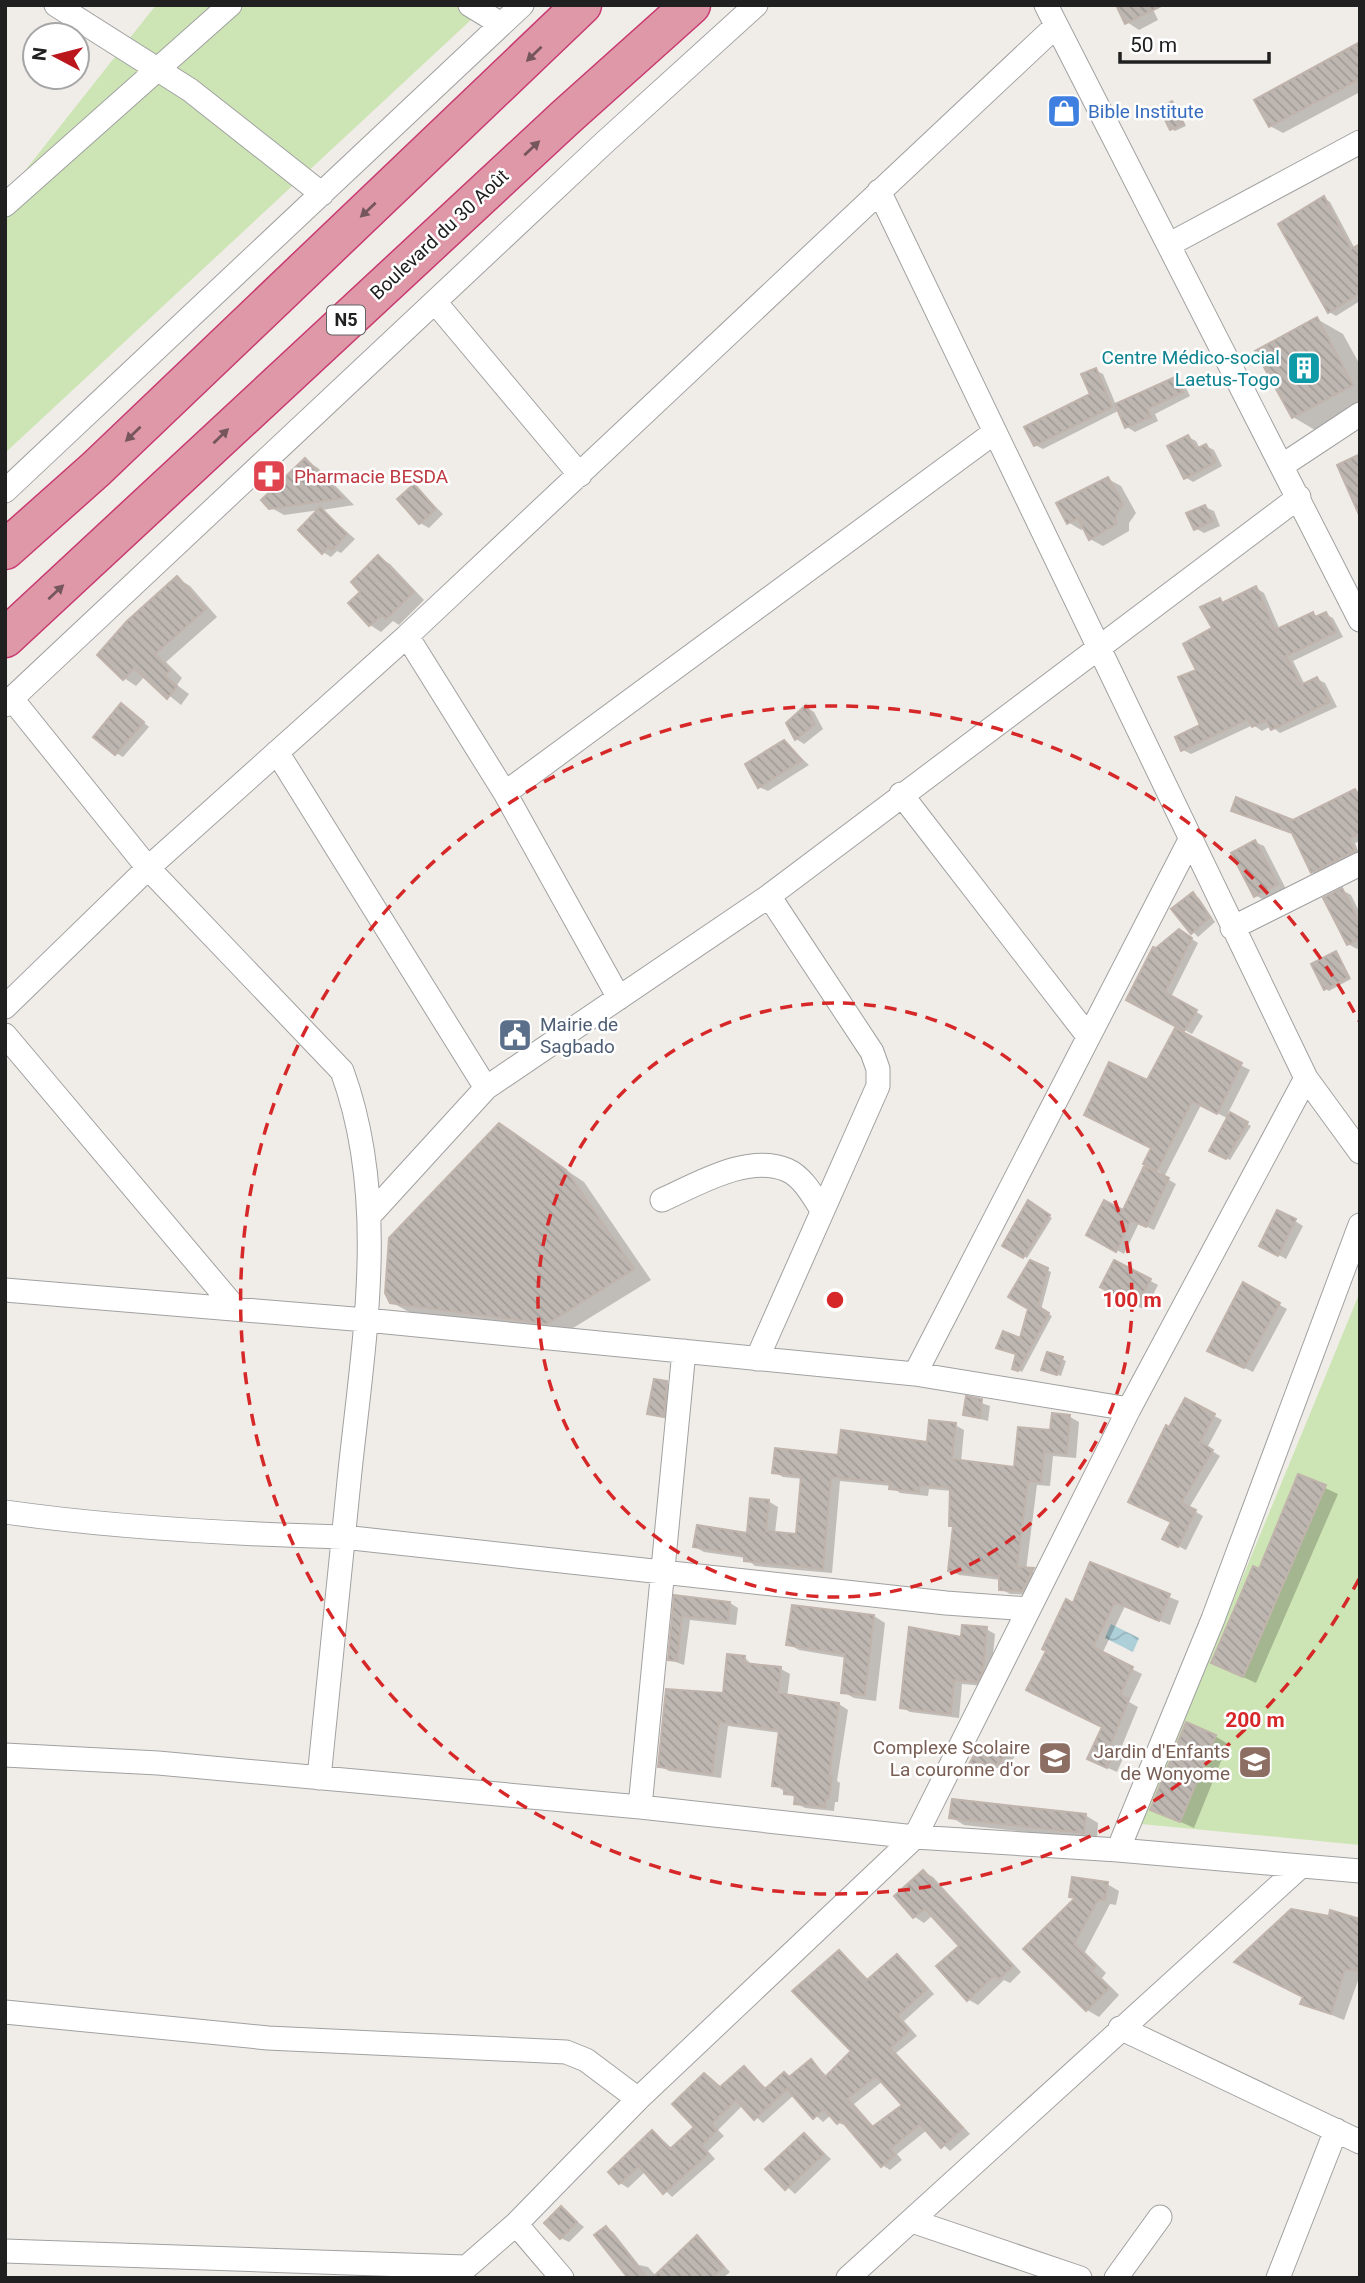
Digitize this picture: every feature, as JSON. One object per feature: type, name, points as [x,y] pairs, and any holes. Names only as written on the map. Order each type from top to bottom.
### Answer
[{"type":"highway","points":[[5,550],[96,469],[582,5]]},
{"type":"highway","name":"Boulevard du 30 Août","points":[[5,638],[479,197],[691,5]]},
{"type":"street","points":[[55,5],[160,70],[238,125],[322,194]]},
{"type":"street","points":[[5,205],[230,5]]},
{"type":"street","points":[[470,5],[501,24]]},
{"type":"street","points":[[5,491],[522,5]]},
{"type":"street","points":[[318,1778],[366,1320],[370,1215],[357,1118],[342,1071],[148,867],[9,702],[756,5]]},
{"type":"street","points":[[1046,5],[1360,620]]},
{"type":"street","points":[[5,1007],[148,867],[407,636],[1056,26]]},
{"type":"street","points":[[1170,244],[1360,142]]},
{"type":"street","points":[[879,191],[1306,1078],[1360,1152]]},
{"type":"street","points":[[435,302],[580,475]]},
{"type":"street","points":[[1283,465],[1360,414]]},
{"type":"street","points":[[505,793],[995,432]]},
{"type":"street","points":[[370,1215],[486,1088],[769,896],[1299,497]]},
{"type":"street","points":[[407,636],[505,793],[619,999]]},
{"type":"street","points":[[278,752],[486,1088]]},
{"type":"street","points":[[901,794],[1088,1036]]},
{"type":"street","points":[[915,1374],[1190,840]]},
{"type":"street","points":[[1233,928],[1360,864]]},
{"type":"street","points":[[757,1359],[878,1087],[878,1069],[872,1052],[769,896]]},
{"type":"street","points":[[5,1035],[236,1308]]},
{"type":"street","points":[[5,2251],[459,2272],[516,2224],[638,2099],[915,1837],[1129,1409],[1306,1078]]},
{"type":"street","points":[[662,1200],[732,1168],[766,1167],[786,1169],[804,1183],[822,1210]]},
{"type":"street","points":[[1118,1850],[1213,1619],[1360,1225]]},
{"type":"street","points":[[5,1290],[366,1320],[915,1374],[1129,1409]]},
{"type":"street","points":[[640,1807],[684,1351]]},
{"type":"street","points":[[5,1512],[55,1519],[246,1534],[343,1537],[1028,1609]]},
{"type":"street","points":[[5,1776],[6,1755],[158,1763],[640,1807],[915,1837],[1118,1850],[1360,1871]]},
{"type":"street","points":[[848,2278],[1301,1866]]},
{"type":"street","points":[[5,2012],[268,2038],[566,2052],[586,2060],[638,2099]]},
{"type":"street","points":[[1120,2028],[1360,2141]]},
{"type":"street","points":[[1278,2278],[1336,2130]]},
{"type":"street","points":[[1116,2278],[1160,2217]]},
{"type":"street","points":[[912,2221],[1080,2278]]},
{"type":"street","points":[[516,2224],[562,2278]]},
{"type":"green space","points":[[156,5],[487,5],[5,453],[5,196],[88,91],[91,91],[91,87]]},
{"type":"green space","points":[[1360,1292],[1360,1845],[1141,1824]]},
{"type":"water","points":[[1111,1624],[1139,1638],[1133,1652],[1105,1638]]},
{"type":"building","points":[[1116,5],[1163,5],[1125,24]]},
{"type":"building","points":[[1360,42],[1360,79],[1269,127],[1254,100]]},
{"type":"building","points":[[1172,101],[1184,124],[1170,130],[1159,108]]},
{"type":"building","points":[[1324,196],[1351,249],[1360,244],[1360,293],[1328,313],[1278,224]]},
{"type":"building","name":"Centre Médico-social Laetus-Togo","points":[[1317,317],[1353,385],[1292,418],[1255,351]]},
{"type":"building","points":[[1096,368],[1112,407],[1034,446],[1024,427],[1090,394],[1081,374]]},
{"type":"building","points":[[1175,377],[1183,392],[1147,409],[1151,417],[1125,428],[1115,404]]},
{"type":"building","points":[[1188,435],[1196,449],[1206,444],[1216,462],[1184,479],[1167,446]]},
{"type":"building","points":[[1360,454],[1360,517],[1337,465]]},
{"type":"building","points":[[305,458],[343,498],[269,509],[261,500]]},
{"type":"building","points":[[1108,477],[1123,504],[1116,515],[1116,524],[1089,540],[1078,518],[1067,524],[1056,503]]},
{"type":"building","points":[[414,484],[436,509],[419,524],[397,499]]},
{"type":"building","points":[[1205,505],[1213,521],[1194,530],[1186,513]]},
{"type":"building","points":[[320,507],[347,534],[332,550],[328,547],[322,554],[298,530]]},
{"type":"building","points":[[378,555],[414,592],[386,619],[382,615],[369,626],[348,603],[360,592],[351,582]]},
{"type":"building","points":[[177,576],[206,609],[155,654],[170,670],[165,676],[177,686],[167,699],[134,668],[123,680],[97,655],[127,621]]},
{"type":"building","points":[[1256,586],[1275,630],[1313,612],[1315,617],[1326,612],[1336,632],[1286,656],[1301,685],[1317,677],[1330,702],[1271,730],[1266,720],[1252,727],[1248,719],[1181,751],[1175,737],[1200,725],[1178,677],[1196,670],[1183,644],[1212,628],[1200,607],[1220,598],[1222,603]]},
{"type":"building","points":[[121,703],[144,722],[115,755],[93,737]]},
{"type":"building","points":[[806,705],[815,724],[795,740],[786,723]]},
{"type":"building","points":[[784,740],[802,760],[758,788],[745,764]]},
{"type":"building","points":[[1355,789],[1360,797],[1360,833],[1349,839],[1355,851],[1311,873],[1292,833],[1231,811],[1236,797],[1293,820]]},
{"type":"building","points":[[1255,840],[1278,884],[1254,897],[1231,853]]},
{"type":"building","points":[[1342,888],[1360,923],[1360,939],[1347,945],[1323,898]]},
{"type":"building","points":[[1193,892],[1210,917],[1191,934],[1171,909]]},
{"type":"building","points":[[1179,929],[1192,938],[1165,992],[1197,1010],[1184,1031],[1126,1000],[1153,947],[1156,948]]},
{"type":"building","points":[[1336,951],[1349,977],[1324,990],[1311,964]]},
{"type":"building","points":[[1175,1028],[1242,1063],[1217,1114],[1192,1101],[1157,1171],[1143,1164],[1151,1148],[1084,1115],[1109,1062],[1147,1080]]},
{"type":"building","points":[[1230,1112],[1248,1122],[1226,1159],[1209,1151]]},
{"type":"building","points":[[499,1123],[566,1170],[634,1269],[547,1324],[390,1303],[385,1293],[389,1238]]},
{"type":"building","points":[[1144,1166],[1169,1178],[1146,1227],[1131,1220],[1116,1252],[1086,1235],[1104,1200],[1123,1210]]},
{"type":"building","points":[[1028,1200],[1050,1215],[1023,1258],[1002,1246]]},
{"type":"building","points":[[1277,1210],[1296,1219],[1278,1256],[1259,1246]]},
{"type":"building","points":[[1030,1260],[1048,1268],[1038,1306],[1049,1313],[1018,1371],[1012,1369],[1016,1354],[996,1348],[1003,1331],[1020,1338],[1028,1309],[1008,1297]]},
{"type":"building","points":[[1114,1260],[1151,1279],[1136,1307],[1100,1287]]},
{"type":"building","points":[[1243,1282],[1280,1303],[1244,1368],[1207,1351]]},
{"type":"building","points":[[1047,1352],[1063,1357],[1057,1375],[1041,1370]]},
{"type":"building","points":[[654,1379],[667,1381],[664,1417],[647,1414]]},
{"type":"building","points":[[966,1396],[982,1399],[980,1418],[963,1415]]},
{"type":"building","points":[[1185,1398],[1215,1414],[1200,1442],[1213,1450],[1181,1503],[1196,1510],[1178,1547],[1162,1539],[1171,1522],[1128,1502],[1166,1425],[1169,1427]]},
{"type":"building","points":[[1052,1413],[1070,1415],[1067,1454],[1044,1452],[1041,1482],[1028,1481],[1017,1567],[1034,1568],[1022,1591],[999,1590],[999,1576],[948,1571],[953,1526],[949,1526],[950,1488],[920,1485],[919,1492],[889,1489],[890,1483],[831,1477],[823,1569],[744,1561],[744,1555],[693,1547],[697,1525],[747,1533],[750,1498],[769,1500],[766,1531],[796,1534],[801,1476],[772,1473],[775,1448],[838,1455],[841,1430],[927,1442],[929,1420],[956,1423],[952,1459],[1014,1467],[1018,1427],[1050,1430]]},
{"type":"building","points":[[1298,1474],[1326,1485],[1243,1677],[1211,1663],[1253,1566],[1259,1569]]},
{"type":"building","points":[[1090,1562],[1170,1594],[1159,1621],[1115,1602],[1093,1647],[1133,1667],[1120,1695],[1129,1699],[1110,1746],[1115,1749],[1107,1768],[1087,1759],[1102,1727],[1026,1690],[1046,1651],[1042,1649],[1066,1599],[1073,1603]]},
{"type":"building","points":[[674,1595],[730,1602],[728,1621],[682,1616],[677,1661],[668,1660]]},
{"type":"building","points":[[792,1605],[874,1615],[865,1695],[841,1693],[845,1654],[786,1645]]},
{"type":"building","points":[[962,1625],[987,1627],[983,1671],[977,1682],[954,1680],[951,1714],[900,1708],[909,1627],[961,1637]]},
{"type":"building","points":[[727,1654],[745,1656],[744,1663],[781,1667],[778,1693],[839,1703],[829,1776],[832,1776],[825,1807],[794,1804],[795,1795],[784,1794],[784,1787],[772,1786],[779,1730],[719,1722],[712,1774],[658,1767],[666,1689],[723,1693]]},
{"type":"building","points":[[1186,1722],[1216,1735],[1180,1822],[1150,1810]]},
{"type":"building","points":[[980,1745],[1010,1745],[999,1764],[969,1764]]},
{"type":"building","points":[[952,1799],[1086,1814],[1084,1833],[949,1818]]},
{"type":"building","points":[[923,1870],[1013,1966],[999,1979],[995,1975],[967,2001],[936,1966],[959,1946],[925,1909],[913,1918],[894,1896]]},
{"type":"building","points":[[1072,1877],[1108,1882],[1105,1900],[1098,1899],[1074,1944],[1096,1966],[1091,1971],[1109,1988],[1086,2011],[1023,1949],[1075,1898],[1069,1897]]},
{"type":"building","points":[[1291,1909],[1329,1916],[1330,1910],[1360,1919],[1360,1971],[1345,1969],[1331,2014],[1300,2004],[1303,1997],[1234,1962]]},
{"type":"building","points":[[839,1950],[867,1980],[897,1954],[927,1989],[897,2016],[909,2031],[890,2048],[963,2128],[941,2148],[920,2124],[890,2149],[895,2155],[881,2167],[841,2120],[837,2124],[824,2109],[813,2119],[787,2089],[754,2120],[736,2100],[711,2124],[717,2130],[701,2146],[708,2154],[663,2194],[639,2166],[619,2184],[608,2172],[652,2130],[670,2149],[694,2127],[672,2104],[704,2073],[720,2087],[744,2066],[765,2089],[784,2072],[789,2077],[811,2059],[825,2077],[851,2051],[792,1991]],"holes":[[[876,2076],[902,2105],[872,2127],[847,2099]]]},
{"type":"building","points":[[804,2133],[824,2154],[785,2190],[765,2169]]},
{"type":"building","points":[[561,2206],[577,2222],[560,2239],[544,2223]]},
{"type":"building","points":[[606,2226],[647,2278],[628,2278],[594,2235]]},
{"type":"building","points":[[697,2235],[724,2267],[711,2278],[652,2278]]},
{"type":"place","name":"Bible Institute","points":[[1064,111]]},
{"type":"place","name":"Centre Médico-social Laetus-Togo","points":[[1304,368]]},
{"type":"place","name":"Pharmacie BESDA","points":[[269,476]]},
{"type":"place","name":"Mairie de Sagbado","points":[[515,1035]]},
{"type":"place","name":"Complexe Scolaire La couronne d'or","points":[[1055,1758]]},
{"type":"place","name":"Jardin d'Enfants de Wonyome","points":[[1255,1762]]}]
